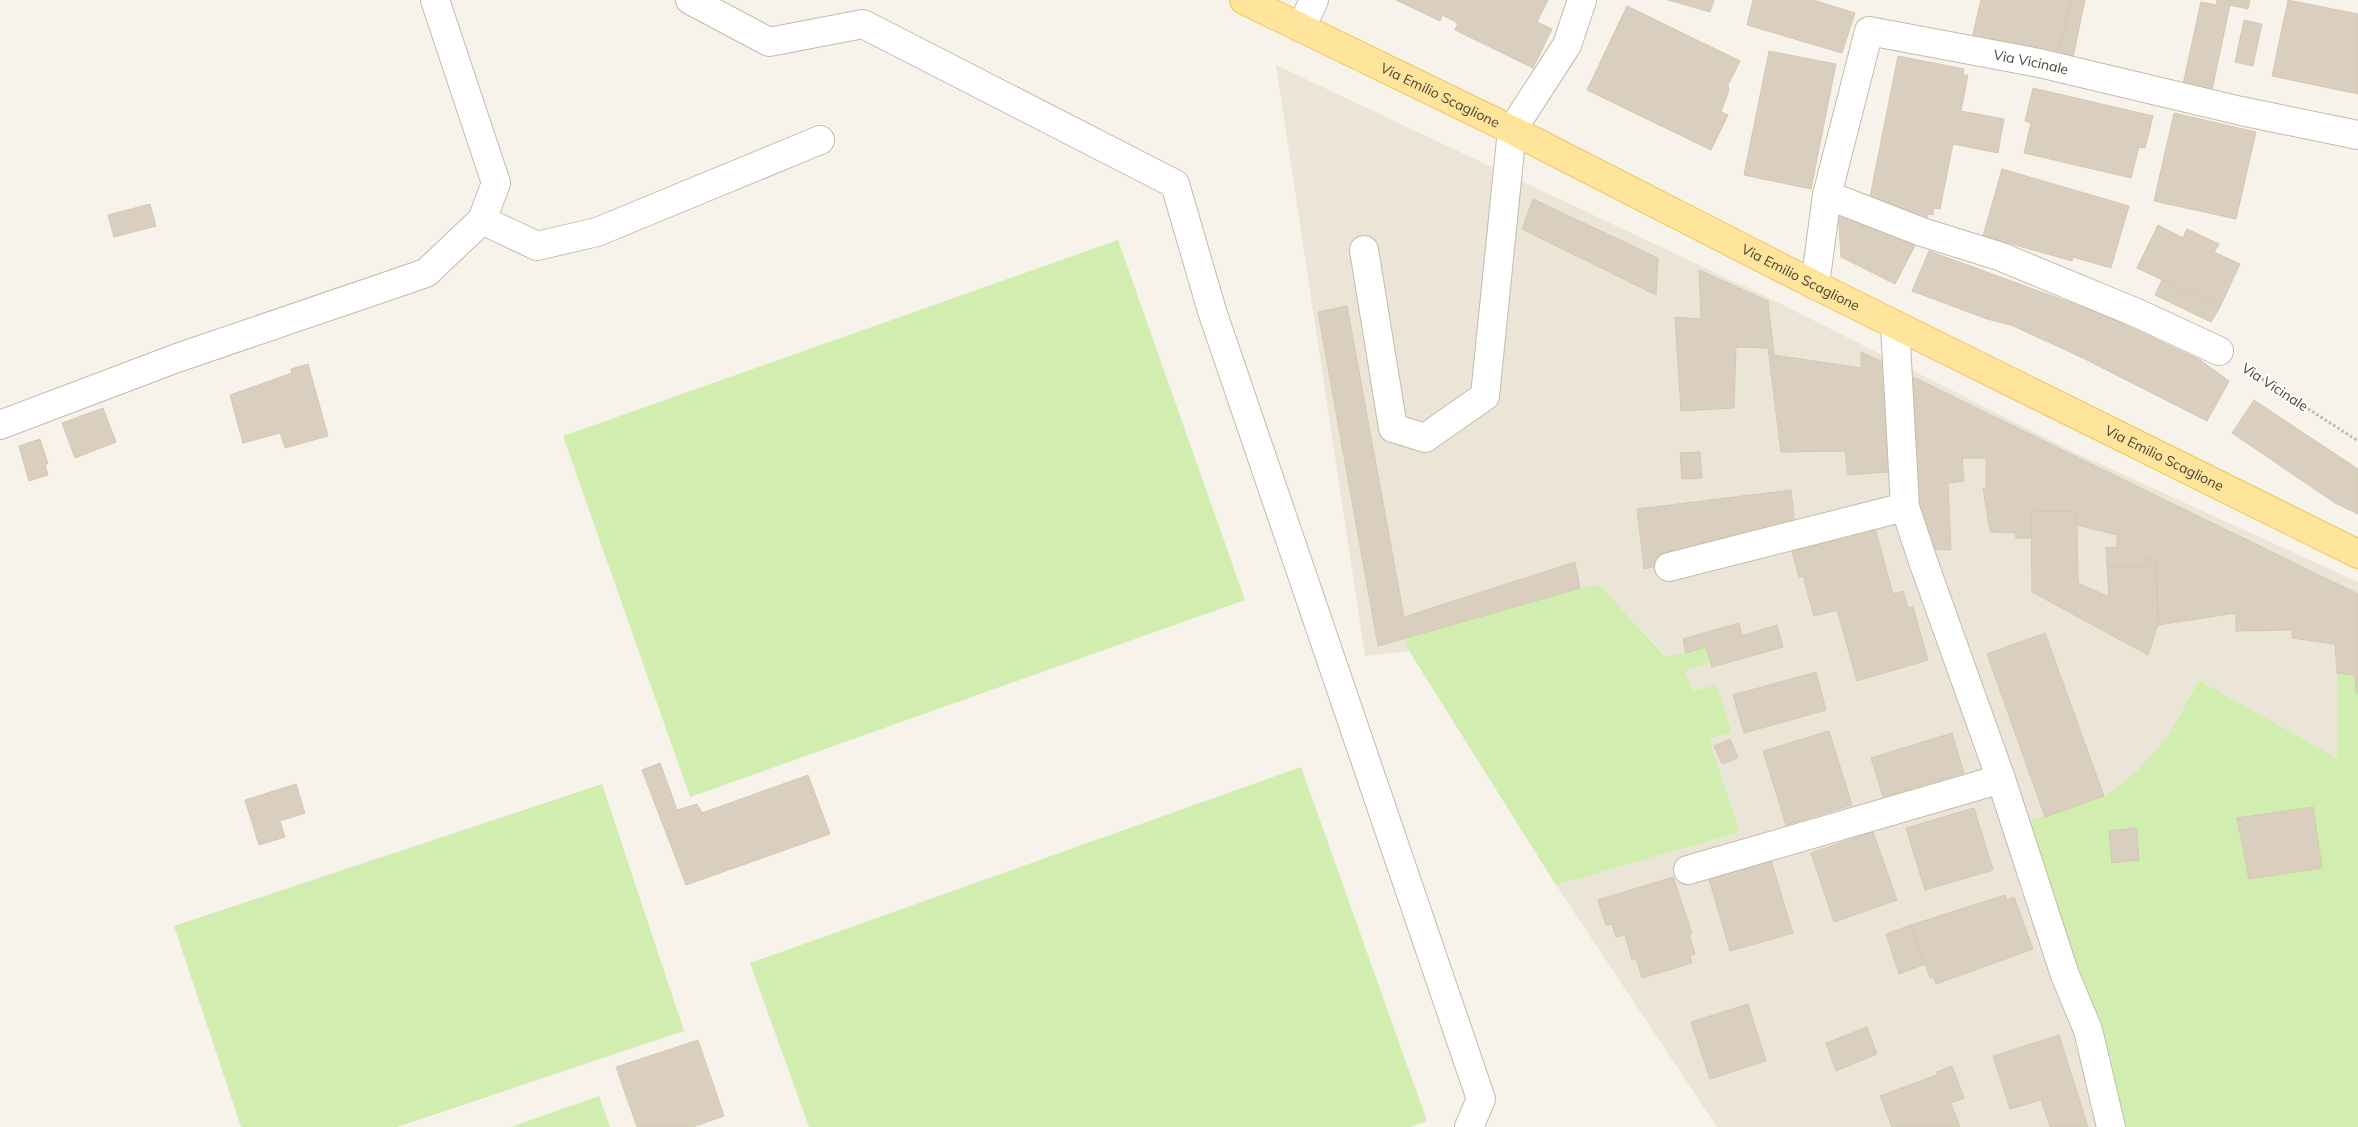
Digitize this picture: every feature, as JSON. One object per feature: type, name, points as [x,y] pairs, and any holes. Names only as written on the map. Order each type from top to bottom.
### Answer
[{"type":"main road","name":"Via Emilio Scaglione","points":[[1244,0],[1512,130],[1815,286],[2358,554]]},
{"type":"street","points":[[0,425],[177,358],[426,273],[482,220],[496,183],[435,0]]},
{"type":"street","points":[[690,0],[769,42],[862,24],[1175,184],[1215,320],[1481,1099],[1469,1127]]},
{"type":"street","points":[[1301,28],[1314,0]]},
{"type":"street","points":[[1364,250],[1393,428],[1425,438],[1485,396],[1512,130],[1567,45],[1582,0]]},
{"type":"street","name":"Via Vicinale","points":[[1815,286],[1827,195],[1869,30],[2039,63],[2241,111],[2358,135]]},
{"type":"street","points":[[482,220],[537,246],[596,232],[820,140]]},
{"type":"street","points":[[1827,195],[1922,232],[1999,256],[2137,313],[2219,352]]},
{"type":"street","points":[[1895,325],[1906,507],[1924,564],[2001,779],[2065,975],[2088,1030],[2111,1127]]},
{"type":"street","points":[[1669,567],[1906,507]]},
{"type":"street","points":[[1688,870],[2001,779]]},
{"type":"path","name":"Via Vicinale","points":[[2219,352],[2358,441]]},
{"type":"shaded area","points":[[1276,65],[1771,299],[2076,453],[2358,582],[2358,693],[2356,693],[2337,758],[2199,680],[2168,736],[2135,773],[2104,796],[2029,829],[2112,1061],[2118,1108],[2124,1127],[1717,1127],[1556,885],[1740,832],[1709,739],[1732,731],[1716,684],[1692,691],[1685,670],[1706,647],[1667,657],[1600,585],[1404,638],[1409,651],[1365,656]]},
{"type":"green space","points":[[1118,240],[1245,600],[690,797],[563,436]]},
{"type":"green space","points":[[1600,585],[1666,657],[1706,647],[1711,662],[1685,671],[1693,691],[1716,684],[1732,732],[1709,739],[1740,832],[1556,885],[1409,651],[1404,638],[1580,588]]},
{"type":"green space","points":[[2337,673],[2355,675],[2356,693],[2358,693],[2358,1127],[2124,1127],[2118,1108],[2112,1061],[2029,829],[2029,821],[2104,796],[2135,773],[2168,736],[2199,680],[2337,758]]},
{"type":"green space","points":[[1301,767],[1427,1121],[1411,1127],[809,1127],[750,963]]},
{"type":"green space","points":[[602,784],[684,1031],[397,1127],[241,1127],[174,926]]},
{"type":"green space","points":[[599,1096],[610,1127],[511,1127]]},
{"type":"building","points":[[1396,0],[1548,0],[1537,22],[1552,29],[1533,68],[1455,30],[1458,23],[1442,15],[1440,21]]},
{"type":"building","points":[[1668,0],[1714,0],[1710,12]]},
{"type":"building","points":[[1753,0],[1813,0],[1855,13],[1842,53],[1747,25]]},
{"type":"building","points":[[1981,0],[2071,0],[2058,58],[1972,38]]},
{"type":"building","points":[[2071,0],[2085,0],[2072,62],[2057,59]]},
{"type":"building","points":[[2217,0],[2250,0],[2248,9],[2230,5],[2212,90],[2183,84],[2201,2],[2216,5]]},
{"type":"building","points":[[2288,0],[2358,14],[2358,94],[2272,76]]},
{"type":"building","points":[[1627,6],[1740,61],[1728,85],[1729,90],[1721,112],[1728,115],[1711,150],[1587,90]]},
{"type":"building","points":[[2244,20],[2262,24],[2253,66],[2235,62]]},
{"type":"building","points":[[1769,51],[1836,64],[1811,189],[1744,175]]},
{"type":"building","points":[[1898,56],[1964,69],[1963,75],[1968,75],[1961,111],[2004,119],[1998,153],[1953,144],[1940,209],[1934,208],[1933,215],[1928,214],[1927,218],[1877,208],[1869,202]]},
{"type":"building","points":[[2033,88],[2153,116],[2145,148],[2139,147],[2131,178],[2024,153],[2031,123],[2025,121]]},
{"type":"building","points":[[2174,113],[2256,132],[2236,219],[2154,201]]},
{"type":"building","points":[[2002,169],[2129,206],[2111,268],[2073,257],[2072,261],[1983,236]]},
{"type":"building","points":[[1533,199],[1658,258],[1656,295],[1522,229]]},
{"type":"building","points":[[150,204],[156,226],[114,237],[108,215]]},
{"type":"building","points":[[1838,210],[1915,246],[1895,284],[1841,257]]},
{"type":"building","points":[[2158,225],[2183,238],[2187,229],[2219,244],[2214,252],[2240,264],[2220,307],[2137,268]]},
{"type":"building","points":[[1929,251],[2102,314],[2200,360],[2229,381],[2207,421],[2083,358],[2011,325],[1987,319],[1912,291]]},
{"type":"building","points":[[1699,270],[1768,301],[1774,355],[1861,368],[1861,352],[1893,367],[1900,471],[1848,475],[1845,451],[1781,452],[1768,348],[1736,347],[1734,408],[1681,411],[1675,317],[1701,319]]},
{"type":"building","points":[[2162,280],[2220,307],[2211,322],[2155,295]]},
{"type":"building","points":[[1347,306],[1404,617],[1575,562],[1580,588],[1378,646],[1318,312]]},
{"type":"building","points":[[308,364],[328,436],[285,448],[280,433],[243,443],[230,395],[292,373],[291,369]]},
{"type":"building","points":[[1905,373],[2358,594],[2358,693],[2356,693],[2355,675],[2337,673],[2335,644],[2292,638],[2292,630],[2236,631],[2236,613],[2158,625],[2156,561],[2147,559],[2147,566],[2107,567],[2106,547],[2117,548],[2117,535],[2077,525],[2074,511],[2031,512],[2030,538],[2016,538],[2015,533],[1990,532],[1983,488],[1986,488],[1986,458],[1962,458],[1964,481],[1948,483],[1951,550],[1929,549],[1926,518],[1919,519]]},
{"type":"building","points":[[2254,400],[2358,469],[2358,514],[2335,503],[2232,433]]},
{"type":"building","points":[[103,408],[116,442],[75,458],[62,423]]},
{"type":"building","points":[[40,439],[48,464],[45,464],[48,475],[29,481],[19,446]]},
{"type":"building","points":[[1700,452],[1702,478],[1682,479],[1680,453]]},
{"type":"building","points":[[1791,490],[1795,527],[1644,569],[1637,509]]},
{"type":"building","points":[[2074,511],[2077,525],[2078,583],[2109,597],[2107,567],[2147,566],[2147,559],[2156,561],[2158,625],[2148,655],[2032,592],[2031,512]]},
{"type":"building","points":[[1875,528],[1893,594],[1903,591],[1908,608],[1913,607],[1928,660],[1857,681],[1837,610],[1814,616],[1803,576],[1799,577],[1792,551],[1795,548]]},
{"type":"building","points":[[1739,623],[1742,636],[1777,625],[1783,647],[1712,667],[1706,647],[1686,653],[1683,639]]},
{"type":"building","points":[[2045,633],[2104,796],[2045,817],[1987,654]]},
{"type":"building","points":[[1816,672],[1826,710],[1744,733],[1733,695]]},
{"type":"building","points":[[1829,731],[1852,805],[1786,825],[1763,751]]},
{"type":"building","points":[[1952,733],[1964,773],[1883,797],[1871,758]]},
{"type":"building","points":[[1730,739],[1738,758],[1722,764],[1714,746]]},
{"type":"building","points":[[660,763],[677,810],[697,804],[702,813],[808,775],[830,834],[686,885],[642,770]]},
{"type":"building","points":[[296,784],[305,813],[280,821],[285,837],[259,845],[245,800]]},
{"type":"building","points":[[2313,807],[2322,868],[2249,879],[2237,818]]},
{"type":"building","points":[[1974,808],[1993,870],[1925,890],[1906,828]]},
{"type":"building","points":[[2136,828],[2139,860],[2112,863],[2109,831]]},
{"type":"building","points":[[1873,832],[1897,900],[1834,922],[1811,853]]},
{"type":"building","points":[[1771,860],[1793,933],[1730,951],[1709,879]]},
{"type":"building","points":[[1673,877],[1692,933],[1689,935],[1695,954],[1690,956],[1692,963],[1642,978],[1636,958],[1632,960],[1625,935],[1616,937],[1612,924],[1606,925],[1598,900]]},
{"type":"building","points":[[2005,895],[2007,900],[2014,897],[2033,949],[1936,984],[1933,977],[1930,978],[1911,925]]},
{"type":"building","points":[[1911,925],[1925,964],[1899,974],[1886,934]]},
{"type":"building","points":[[1748,1004],[1766,1061],[1710,1079],[1691,1022]]},
{"type":"building","points":[[1867,1027],[1877,1054],[1836,1071],[1826,1043]]},
{"type":"building","points":[[2059,1035],[2088,1127],[2050,1127],[2041,1100],[2010,1109],[1993,1056]]},
{"type":"building","points":[[698,1040],[724,1116],[693,1127],[637,1127],[616,1067]]},
{"type":"building","points":[[1952,1066],[1964,1098],[1951,1103],[1960,1127],[1892,1127],[1880,1096],[1937,1075],[1937,1072]]}]
